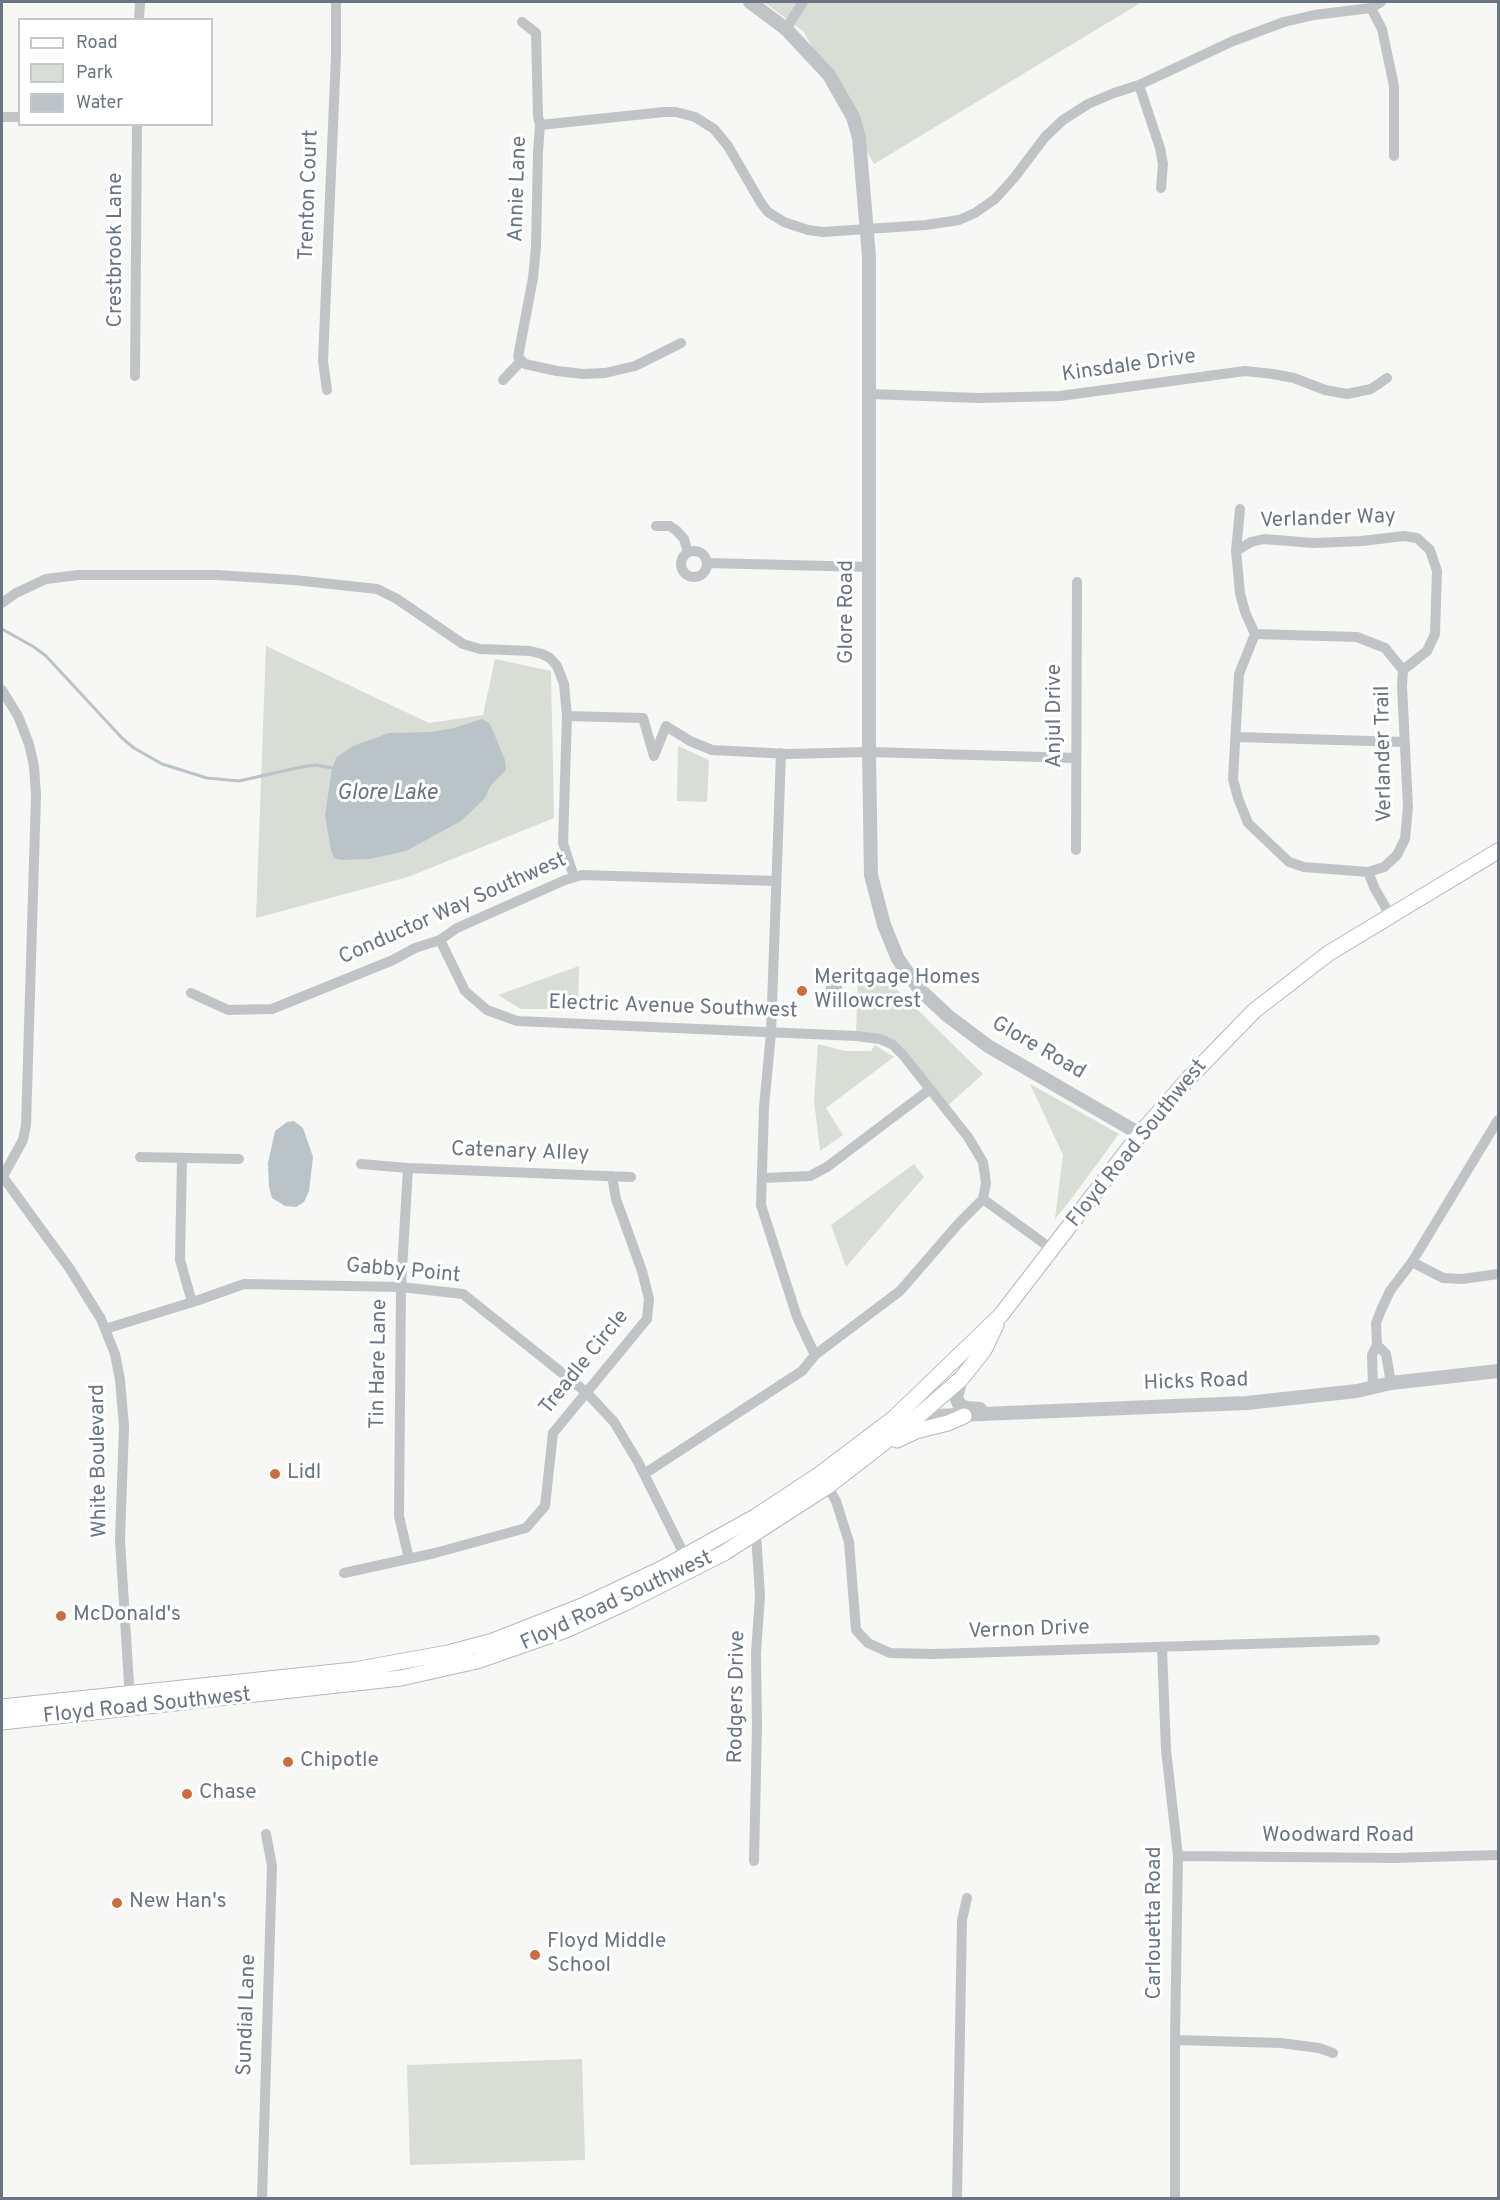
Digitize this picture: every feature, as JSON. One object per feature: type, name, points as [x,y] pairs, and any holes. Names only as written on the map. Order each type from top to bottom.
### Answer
[{"type":"main road","name":"Floyd Road Southwest","points":[[2,1707],[130,1701],[369,1683],[477,1661],[566,1630],[625,1603],[756,1534],[824,1480],[894,1418],[1001,1315],[1140,1134],[1189,1077],[1254,1011],[1329,953],[1498,851]]},
{"type":"main road","name":"Floyd Road Southwest","points":[[2,1722],[130,1701],[354,1670],[448,1653],[493,1641],[538,1625],[625,1587],[866,1458],[961,1379],[984,1350],[1001,1315]]},
{"type":"main road","points":[[866,1458],[916,1431],[964,1416]]},
{"type":"street","points":[[139,18],[140,2]]},
{"type":"street","name":"Trenton Court","points":[[327,390],[323,361],[336,55],[336,2]]},
{"type":"street","name":"Glore Road","points":[[750,2],[786,29],[829,75],[853,117],[860,149],[869,257],[868,567],[872,875],[884,925],[903,967],[920,990],[948,1016],[988,1046],[1140,1134]]},
{"type":"street","points":[[786,29],[803,2]]},
{"type":"street","points":[[540,125],[676,112],[695,117],[714,129],[728,146],[768,212],[792,225],[823,232],[959,220],[975,213],[995,199],[1045,137],[1063,120],[1088,104],[1139,85],[1233,41],[1284,21],[1376,5],[1394,86],[1394,156]]},
{"type":"street","name":"Annie Lane","points":[[521,361],[518,353],[533,278],[536,247],[540,125],[536,33],[522,22]]},
{"type":"street","points":[[1139,85],[1160,148],[1163,164],[1161,188]]},
{"type":"street","points":[[2,117],[18,117]]},
{"type":"street","name":"Crestbrook Lane","points":[[135,376],[137,126]]},
{"type":"street","points":[[503,380],[521,361],[566,372],[605,373],[635,366],[681,344]]},
{"type":"street","name":"Kinsdale Drive","points":[[870,394],[978,398],[1060,396],[1245,371],[1294,378],[1334,393],[1347,394],[1371,389],[1387,378]]},
{"type":"street","points":[[1240,509],[1236,551],[1240,593],[1245,612],[1255,634],[1239,674],[1233,779],[1238,798],[1248,823],[1289,862],[1304,867],[1368,872],[1390,915]]},
{"type":"street","points":[[656,526],[670,526],[677,531],[684,539],[688,552]]},
{"type":"street","name":"Verlander Way","points":[[1236,551],[1251,542],[1264,539],[1313,543],[1404,536],[1417,538],[1430,550],[1437,571],[1435,634],[1427,651],[1403,670]]},
{"type":"street","points":[[688,552],[701,552],[707,563]]},
{"type":"street","points":[[688,552],[682,560],[682,568],[688,575],[701,575],[707,563]]},
{"type":"street","points":[[707,563],[868,567]]},
{"type":"street","points":[[2,603],[16,593],[46,579],[78,575],[217,575],[294,580],[377,589],[397,599],[464,644],[480,649],[530,651],[550,658],[557,666],[564,684],[567,716],[563,843],[574,877]]},
{"type":"street","name":"Anjul Drive","points":[[1076,850],[1077,582]]},
{"type":"street","name":"Verlander Trail","points":[[1255,634],[1357,637],[1385,648],[1403,670],[1408,807],[1405,839],[1397,855],[1384,867],[1368,872]]},
{"type":"street","points":[[2,690],[18,716],[29,744],[34,766],[36,795],[26,1125],[23,1140],[2,1177]]},
{"type":"street","points":[[567,716],[643,718],[654,756],[666,726],[690,741],[712,750],[1076,758]]},
{"type":"street","points":[[1236,737],[1404,742]]},
{"type":"street","points":[[781,753],[771,1033],[764,1107],[761,1205],[797,1317],[815,1355]]},
{"type":"street","name":"Conductor Way Southwest","points":[[191,993],[228,1010],[272,1009],[393,960],[415,948],[440,940],[457,928],[582,875],[776,881]]},
{"type":"street","name":"Electric Avenue Southwest","points":[[440,940],[465,991],[487,1010],[517,1021],[856,1036],[880,1039],[892,1045],[903,1055],[968,1137],[983,1162],[986,1183],[983,1199]]},
{"type":"street","points":[[762,1178],[810,1176],[827,1167],[929,1090]]},
{"type":"street","points":[[1373,1386],[1372,1355],[1377,1345],[1376,1323],[1382,1308],[1390,1291],[1412,1262],[1498,1120]]},
{"type":"street","points":[[140,1157],[239,1159]]},
{"type":"street","points":[[182,1158],[180,1260],[192,1302]]},
{"type":"street","points":[[361,1164],[408,1168]]},
{"type":"street","name":"Catenary Alley","points":[[408,1168],[631,1177]]},
{"type":"street","name":"Tin Hare Lane","points":[[408,1168],[401,1287],[399,1516],[410,1559]]},
{"type":"street","name":"Treadle Circle","points":[[344,1573],[410,1559],[526,1528],[545,1506],[553,1433],[646,1319],[649,1299],[642,1271],[616,1199],[612,1176]]},
{"type":"street","name":"White Boulevard","points":[[2,1177],[70,1269],[101,1319],[115,1354],[124,1426],[120,1540],[130,1701]]},
{"type":"street","points":[[644,1474],[802,1371],[815,1355],[905,1286],[959,1223],[983,1199],[1053,1250]]},
{"type":"street","points":[[1412,1262],[1443,1278],[1462,1279],[1498,1274]]},
{"type":"street","name":"Gabby Point","points":[[105,1329],[244,1284],[401,1287],[464,1293],[586,1392],[614,1422],[644,1474],[685,1556]]},
{"type":"street","points":[[1377,1345],[1386,1354],[1391,1383]]},
{"type":"street","name":"Hicks Road","points":[[894,1418],[1247,1403],[1357,1391],[1391,1383],[1498,1371]]},
{"type":"street","points":[[961,1379],[956,1397],[959,1404],[966,1408],[994,1409],[1006,1413]]},
{"type":"street","name":"Vernon Drive","points":[[824,1480],[836,1501],[849,1542],[856,1630],[868,1643],[890,1653],[1162,1648],[1375,1640]]},
{"type":"street","name":"Rodgers Drive","points":[[754,1861],[756,1653],[760,1596],[756,1534]]},
{"type":"street","name":"Carlouetta Road","points":[[1162,1648],[1166,1750],[1178,1856],[1175,2199]]},
{"type":"street","name":"Sundial Lane","points":[[262,2199],[272,1866],[266,1834]]},
{"type":"street","name":"Woodward Road","points":[[1178,1856],[1393,1858],[1498,1855]]},
{"type":"street","points":[[957,2199],[962,1920],[967,1898]]},
{"type":"street","points":[[1175,2040],[1288,2043],[1334,2053]]},
{"type":"green space","points":[[764,2],[1142,2],[874,164],[804,32]]},
{"type":"green space","points":[[266,646],[429,723],[483,715],[495,659],[551,671],[554,818],[408,877],[256,918]]},
{"type":"green space","points":[[678,746],[709,760],[707,802],[677,801]]},
{"type":"green space","points":[[579,966],[578,1009],[521,1009],[498,995]]},
{"type":"green space","points":[[876,969],[983,1074],[946,1107],[909,1063],[874,1036],[856,1036],[858,970],[875,983]]},
{"type":"green space","points":[[818,1044],[845,1051],[871,1051],[875,1045],[894,1057],[826,1108],[843,1135],[820,1151],[814,1100]]},
{"type":"green space","points":[[1030,1084],[1119,1134],[1055,1219],[1063,1155]]},
{"type":"green space","points":[[914,1164],[924,1177],[846,1267],[831,1225]]},
{"type":"green space","points":[[582,2059],[585,2160],[410,2165],[407,2065]]},
{"type":"water","name":"Glore Lake","points":[[482,719],[490,724],[505,760],[506,770],[491,785],[485,798],[461,821],[406,851],[369,859],[334,858],[325,816],[332,768],[337,757],[353,746],[389,733],[432,732]]},
{"type":"water","points":[[830,977],[838,977],[838,986],[842,986],[842,997],[838,997],[837,1005],[829,1005],[829,999],[826,997],[826,985],[830,983]]},
{"type":"water","points":[[294,1121],[303,1128],[313,1157],[309,1191],[304,1202],[296,1207],[285,1206],[272,1198],[268,1163],[275,1131],[287,1122]]},
{"type":"waterway","points":[[2,629],[46,656],[122,738],[134,748],[162,764],[207,778],[239,781],[301,767],[316,765],[332,768]]},
{"type":"place","name":"Meritgage Homes Willowcrest","points":[[802,991]]},
{"type":"place","name":"Lidl","points":[[275,1474]]},
{"type":"place","name":"McDonald's","points":[[61,1616]]},
{"type":"place","name":"Chipotle","points":[[288,1762]]},
{"type":"place","name":"Chase","points":[[187,1794]]},
{"type":"place","name":"New Han's","points":[[117,1903]]},
{"type":"place","name":"Floyd Middle School","points":[[535,1955]]}]
